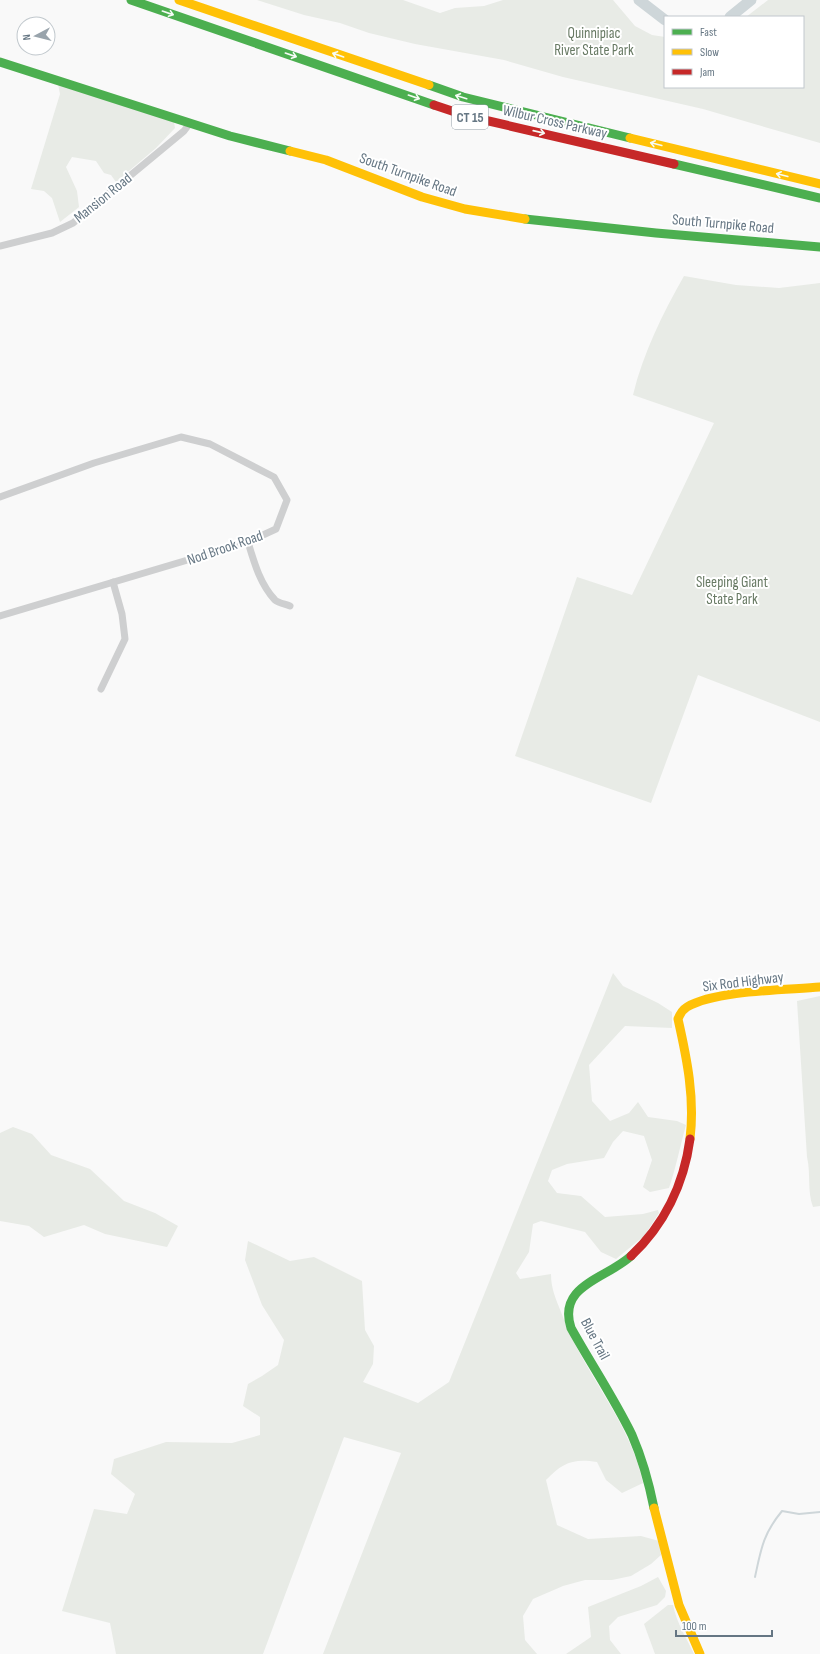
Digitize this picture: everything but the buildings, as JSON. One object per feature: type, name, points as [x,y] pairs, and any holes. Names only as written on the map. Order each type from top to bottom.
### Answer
[{"type":"main road","name":"Wilbur Cross Parkway","points":[[131,0],[467,116],[820,198]]},
{"type":"main road","name":"Wilbur Cross Parkway","points":[[179,0],[463,98],[820,184]]},
{"type":"main road","name":"South Turnpike Road","points":[[0,62],[230,136],[326,160],[422,197],[465,209],[511,217],[640,231],[820,246]]},
{"type":"main road","name":"Six Rod Highway","points":[[678,1019],[686,1007],[700,1001],[758,993],[820,987]]},
{"type":"main road","name":"Blue Trail","points":[[678,1019],[688,1063],[692,1102],[690,1140],[687,1159],[679,1185],[658,1226],[649,1237],[623,1263],[573,1296],[569,1302],[567,1314],[576,1338],[634,1439],[647,1478],[678,1605],[700,1654]]},
{"type":"street","name":"Mansion Road","points":[[0,246],[52,233],[73,223],[184,131],[190,123]]},
{"type":"street","name":"Nod Brook Road","points":[[0,496],[94,463],[181,437],[210,444],[274,477],[287,500],[276,530],[248,542],[0,616]]},
{"type":"street","points":[[248,542],[256,569],[271,595],[276,601],[290,606]]},
{"type":"street","points":[[100,689],[125,639],[122,614],[114,582]]},
{"type":"green space","name":"Quinnipiac River State Park","points":[[257,0],[403,0],[440,13],[455,8],[484,6],[503,0],[613,0],[635,26],[652,35],[664,37],[664,88],[804,88],[804,16],[747,16],[768,0],[820,0],[820,143],[703,109],[563,77],[504,60],[415,44],[369,33],[340,23],[304,15]]},
{"type":"green space","points":[[58,84],[174,122],[175,128],[156,148],[116,182],[111,175],[104,173],[96,161],[72,157],[66,167],[77,191],[79,207],[60,222],[52,198],[44,191],[31,189],[60,94]]},
{"type":"green space","name":"Sleeping Giant State Park","points":[[684,276],[736,285],[779,288],[820,283],[820,722],[698,675],[651,803],[515,756],[577,577],[632,595],[714,423],[633,395],[642,364],[654,334]]},
{"type":"green space","points":[[613,973],[623,986],[658,1003],[672,1012],[672,1028],[625,1026],[589,1065],[592,1101],[610,1121],[629,1113],[638,1102],[648,1117],[677,1121],[686,1125],[669,1188],[650,1192],[643,1187],[652,1160],[644,1136],[623,1131],[613,1142],[604,1158],[567,1164],[552,1170],[548,1181],[557,1193],[581,1196],[605,1217],[643,1214],[658,1210],[659,1213],[644,1236],[616,1259],[601,1252],[585,1232],[541,1221],[533,1224],[529,1252],[516,1273],[520,1279],[551,1274],[554,1294],[570,1334],[628,1438],[637,1460],[643,1483],[622,1493],[606,1480],[597,1462],[575,1461],[568,1463],[557,1469],[546,1480],[557,1525],[588,1539],[641,1536],[659,1541],[661,1555],[651,1564],[631,1576],[612,1580],[585,1580],[563,1586],[533,1599],[523,1616],[525,1640],[537,1654],[323,1654],[401,1453],[344,1437],[263,1654],[116,1654],[110,1623],[62,1611],[94,1509],[127,1514],[135,1494],[111,1474],[114,1459],[166,1442],[232,1443],[260,1435],[260,1417],[243,1406],[248,1384],[278,1365],[284,1340],[262,1305],[245,1260],[248,1241],[290,1261],[314,1257],[362,1281],[365,1330],[374,1346],[373,1364],[363,1382],[418,1403],[449,1382]]},
{"type":"green space","points":[[820,996],[820,1206],[813,1207],[810,1195],[807,1157],[797,1001]]},
{"type":"green space","points":[[13,1127],[32,1134],[51,1155],[90,1169],[124,1201],[155,1213],[178,1226],[167,1247],[105,1234],[84,1225],[44,1237],[29,1226],[0,1221],[0,1133]]},
{"type":"green space","points":[[658,1577],[666,1591],[665,1597],[657,1605],[618,1617],[609,1626],[610,1640],[621,1654],[566,1654],[591,1637],[588,1607],[641,1586]]},
{"type":"green space","points":[[668,1605],[673,1605],[679,1624],[694,1654],[655,1654],[644,1624]]},
{"type":"waterway","points":[[639,0],[664,19]]},
{"type":"waterway","points":[[731,16],[751,0]]},
{"type":"waterway","points":[[755,1577],[764,1542],[771,1527],[782,1511],[799,1514],[820,1512]]},
{"type":"traffic: fast","points":[[131,0],[434,105]]},
{"type":"traffic: fast","points":[[0,62],[230,136],[290,151]]},
{"type":"traffic: fast","points":[[429,85],[463,97],[630,138]]},
{"type":"traffic: fast","points":[[674,164],[820,198]]},
{"type":"traffic: fast","points":[[525,219],[656,233],[820,247]]},
{"type":"traffic: fast","points":[[631,1256],[621,1264],[586,1284],[577,1292],[571,1302],[569,1314],[571,1328],[618,1408],[632,1435],[645,1471],[654,1508]]},
{"type":"traffic: slow","points":[[179,0],[429,85]]},
{"type":"traffic: slow","points":[[630,138],[820,184]]},
{"type":"traffic: slow","points":[[290,151],[326,160],[422,197],[465,209],[525,219]]},
{"type":"traffic: slow","points":[[690,1139],[692,1109],[691,1094],[678,1019],[682,1011],[700,1001],[715,997],[771,990],[820,987]]},
{"type":"traffic: slow","points":[[654,1508],[679,1605],[700,1654]]},
{"type":"traffic: jam","points":[[434,105],[467,116],[674,164]]},
{"type":"traffic: jam","points":[[631,1256],[653,1231],[671,1203],[683,1172],[690,1139]]}]
